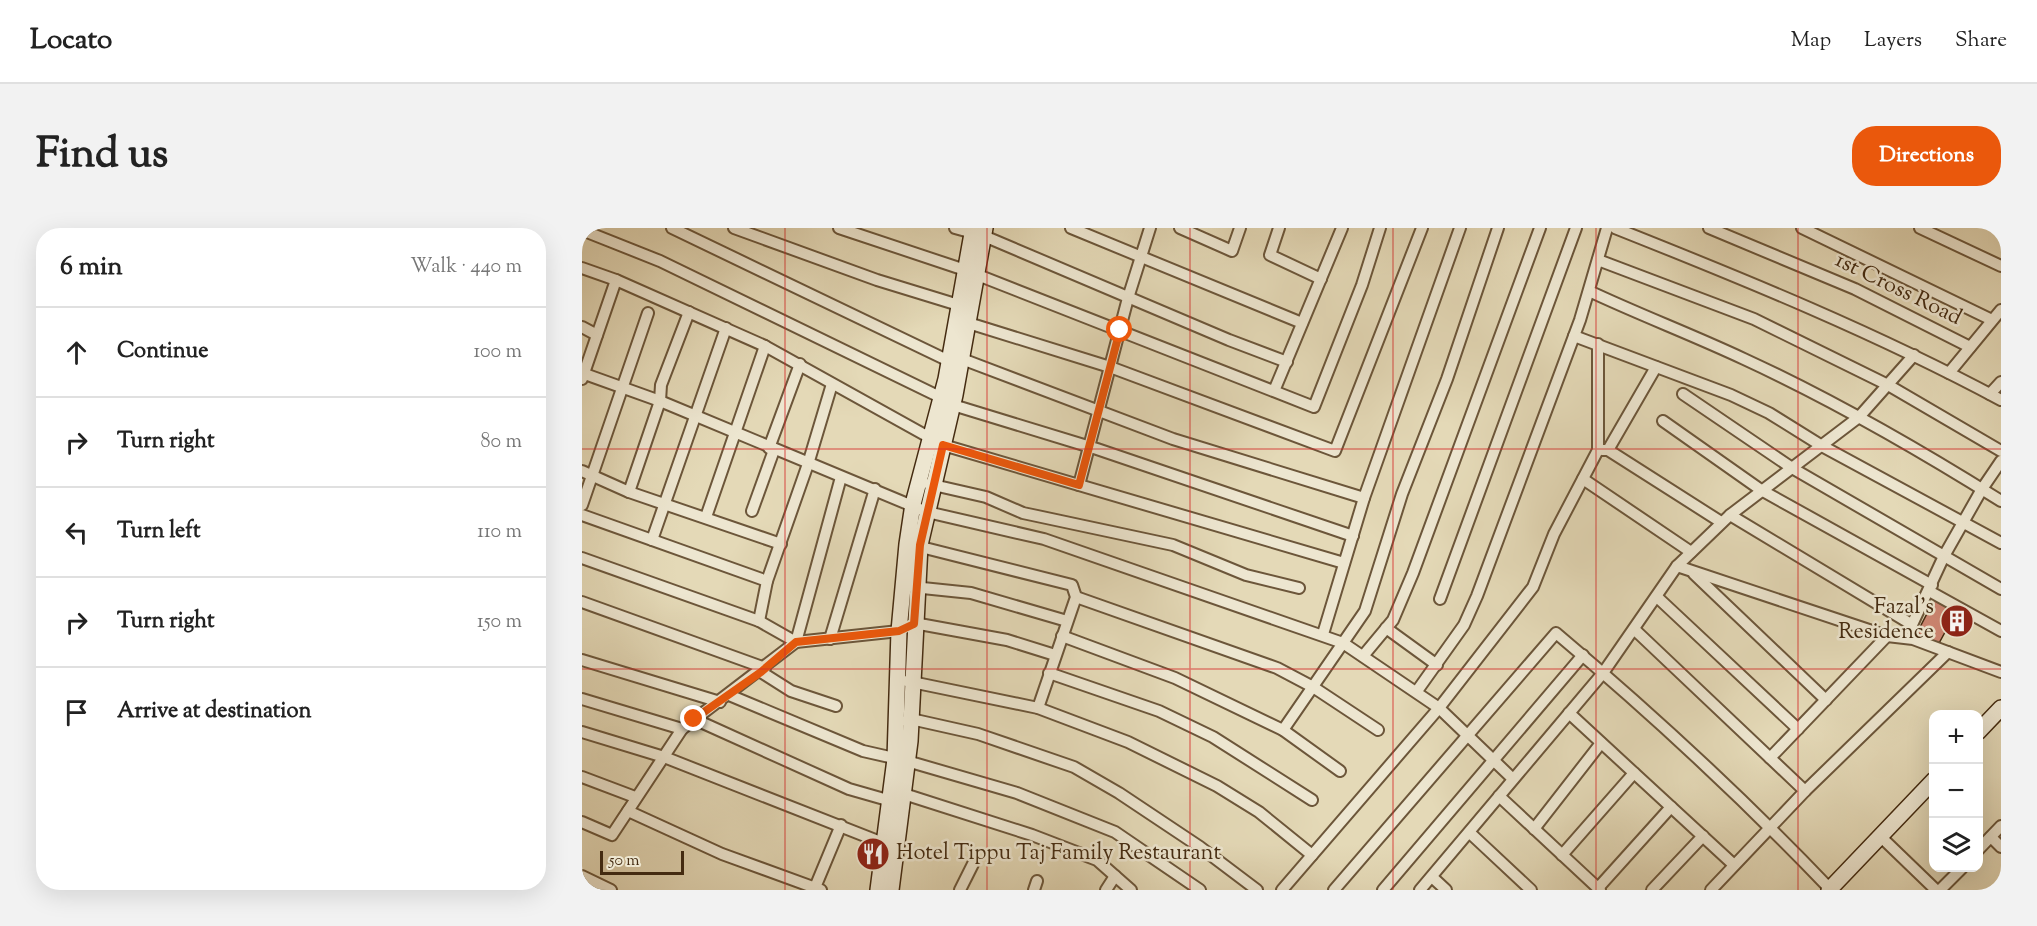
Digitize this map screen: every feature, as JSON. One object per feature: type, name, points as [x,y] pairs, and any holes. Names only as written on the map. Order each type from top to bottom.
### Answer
[{"type":"main road","points":[[913,545],[927,512],[927,483],[956,360],[978,231]]},
{"type":"main road","points":[[878,890],[891,845],[898,798],[904,723],[904,681],[899,631],[910,587],[913,504],[927,483]]},
{"type":"main road","points":[[904,681],[914,624],[910,587]]},
{"type":"main road","points":[[1983,727],[2001,708]]},
{"type":"main road","points":[[1830,889],[1929,785]]},
{"type":"main road","points":[[891,845],[891,890]]},
{"type":"street","points":[[672,228],[956,360],[1173,439],[1364,498]]},
{"type":"street","points":[[734,228],[1335,451],[1422,228]]},
{"type":"street","points":[[839,228],[971,273],[1314,407],[1362,285],[1380,228]]},
{"type":"street","points":[[955,228],[978,231],[1128,298],[1287,362]]},
{"type":"street","points":[[1071,228],[1302,323]]},
{"type":"street","points":[[1079,485],[1128,298],[1150,228]]},
{"type":"street","points":[[1180,228],[1202,232],[1232,251],[1240,228]]},
{"type":"street","points":[[1279,228],[1270,255],[1321,279]]},
{"type":"street","points":[[1274,391],[1342,228]]},
{"type":"street","points":[[1323,634],[1364,498],[1460,228]]},
{"type":"street","points":[[1283,730],[1365,611],[1402,494],[1447,379],[1498,228]]},
{"type":"street","points":[[1363,656],[1393,620],[1413,573],[1540,228]]},
{"type":"street","points":[[1440,599],[1576,228]]},
{"type":"street","points":[[1418,691],[1464,625],[1477,596],[1574,336],[1607,228]]},
{"type":"street","points":[[1615,228],[1702,262],[1914,355],[2001,400]]},
{"type":"street","name":"1st Cross Road","points":[[1709,228],[1855,289],[1970,347]]},
{"type":"street","points":[[1920,228],[2001,266]]},
{"type":"street","points":[[1805,229],[1992,320]]},
{"type":"street","points":[[582,230],[660,261],[947,402],[1090,447],[1353,536]]},
{"type":"street","points":[[1598,260],[1754,319],[1888,385],[2001,451]]},
{"type":"street","points":[[582,268],[616,280],[765,346],[937,442],[1344,563]]},
{"type":"street","points":[[616,280],[583,375],[660,401],[808,464],[913,504],[927,512],[1044,539],[1323,634],[1343,643],[1418,691],[1513,779]]},
{"type":"street","points":[[1589,291],[1669,329],[1744,359],[1858,417],[2001,501]]},
{"type":"street","points":[[1949,373],[2001,310]]},
{"type":"street","points":[[629,492],[660,401],[661,385],[689,312]]},
{"type":"street","points":[[582,505],[587,473],[622,389],[648,313]]},
{"type":"street","points":[[582,327],[597,335]]},
{"type":"street","points":[[652,540],[667,503],[726,328]]},
{"type":"street","points":[[1574,336],[1769,413],[1822,446],[2001,543]]},
{"type":"street","points":[[1598,344],[1603,450]]},
{"type":"street","points":[[706,518],[765,346]]},
{"type":"street","points":[[1420,890],[1603,673],[1635,630],[1677,566],[1726,518],[1858,417],[1914,355]]},
{"type":"street","points":[[752,511],[800,364]]},
{"type":"street","points":[[1282,890],[1439,708],[1533,587],[1554,534],[1583,479],[1656,367]]},
{"type":"street","points":[[1990,394],[2001,382]]},
{"type":"street","points":[[759,621],[767,581],[808,464],[832,384]]},
{"type":"street","points":[[1683,394],[1792,468],[2001,589]]},
{"type":"street","points":[[1663,421],[1761,490],[2001,631]]},
{"type":"street","points":[[1603,450],[1911,624]]},
{"type":"street","points":[[1908,638],[1911,624],[1944,556],[1982,489],[2001,461]]},
{"type":"street","points":[[587,473],[629,492],[667,503],[781,544]]},
{"type":"street","points":[[582,822],[612,835],[682,729],[763,670],[796,642],[841,477]]},
{"type":"street","points":[[1583,479],[1691,552]]},
{"type":"street","points":[[927,483],[986,497],[1023,513],[1173,546],[1246,574],[1299,588]]},
{"type":"street","points":[[830,639],[875,489]]},
{"type":"street","points":[[582,515],[767,581]]},
{"type":"street","points":[[913,545],[1072,585],[1076,597],[1038,708]]},
{"type":"street","points":[[582,558],[759,621],[796,642],[899,631],[914,624],[1007,640],[1056,656]]},
{"type":"street","points":[[1677,566],[1887,636],[1908,638],[2001,672]]},
{"type":"street","points":[[1690,570],[1826,699]]},
{"type":"street","points":[[910,587],[971,593],[1067,621]]},
{"type":"street","points":[[1076,597],[1252,658],[1312,687],[1378,730]]},
{"type":"street","points":[[1657,597],[1798,729]]},
{"type":"street","points":[[582,602],[763,670],[791,691],[836,706]]},
{"type":"street","points":[[1386,628],[1437,665]]},
{"type":"street","points":[[1635,630],[1805,791]]},
{"type":"street","points":[[1334,890],[1556,633],[1771,827],[1830,889]]},
{"type":"street","points":[[1062,636],[1175,678],[1283,730],[1340,771]]},
{"type":"street","points":[[1770,758],[1887,636]]},
{"type":"street","points":[[1711,890],[1805,791],[1948,652]]},
{"type":"street","points":[[1383,890],[1583,655]]},
{"type":"street","points":[[582,660],[725,698],[863,752],[901,760],[1017,793],[1115,832],[1200,890]]},
{"type":"street","points":[[1049,673],[1159,711],[1213,737],[1312,800]]},
{"type":"street","points":[[904,681],[1038,708],[1128,742],[1217,786],[1259,812],[1312,855]]},
{"type":"street","points":[[582,699],[682,729]]},
{"type":"street","points":[[1569,713],[1734,865]]},
{"type":"street","points":[[694,719],[849,789],[898,798],[1097,860],[1131,890]]},
{"type":"street","points":[[904,723],[978,734],[1074,767],[1119,793],[1200,847],[1257,890]]},
{"type":"street","points":[[582,732],[664,757],[891,845]]},
{"type":"street","points":[[1534,829],[1601,743]]},
{"type":"street","points":[[1562,855],[1634,773]]},
{"type":"street","points":[[582,777],[635,797]]},
{"type":"street","points":[[1499,796],[1599,889],[1671,807]]},
{"type":"street","points":[[628,811],[722,854],[816,889],[841,825]]},
{"type":"street","points":[[1983,845],[2001,826]]},
{"type":"street","points":[[1470,833],[1531,890]]},
{"type":"street","points":[[1652,890],[1703,836]]},
{"type":"street","points":[[1880,836],[1938,890],[1957,872]]},
{"type":"street","points":[[1991,837],[2001,847]]},
{"type":"street","points":[[960,890],[973,864]]},
{"type":"street","points":[[582,876],[611,890]]},
{"type":"street","points":[[1106,890],[1115,876]]},
{"type":"street","points":[[1432,877],[1446,890]]},
{"type":"building","points":[[1934,600],[1956,612],[1938,645],[1917,633]]},
{"type":"building","name":"Fazal's Residence","points":[[1956,612],[1966,617],[1958,631],[1949,626]]},
{"type":"place","name":"Fazal's Residence","points":[[1957,621]]},
{"type":"place","name":"Hotel Tippu Taj Family Restaurant","points":[[873,854]]},
{"type":"route","points":[[694,719],[761,672],[796,642],[899,631],[914,624],[920,545],[943,445],[1079,485],[1120,330]]}]
